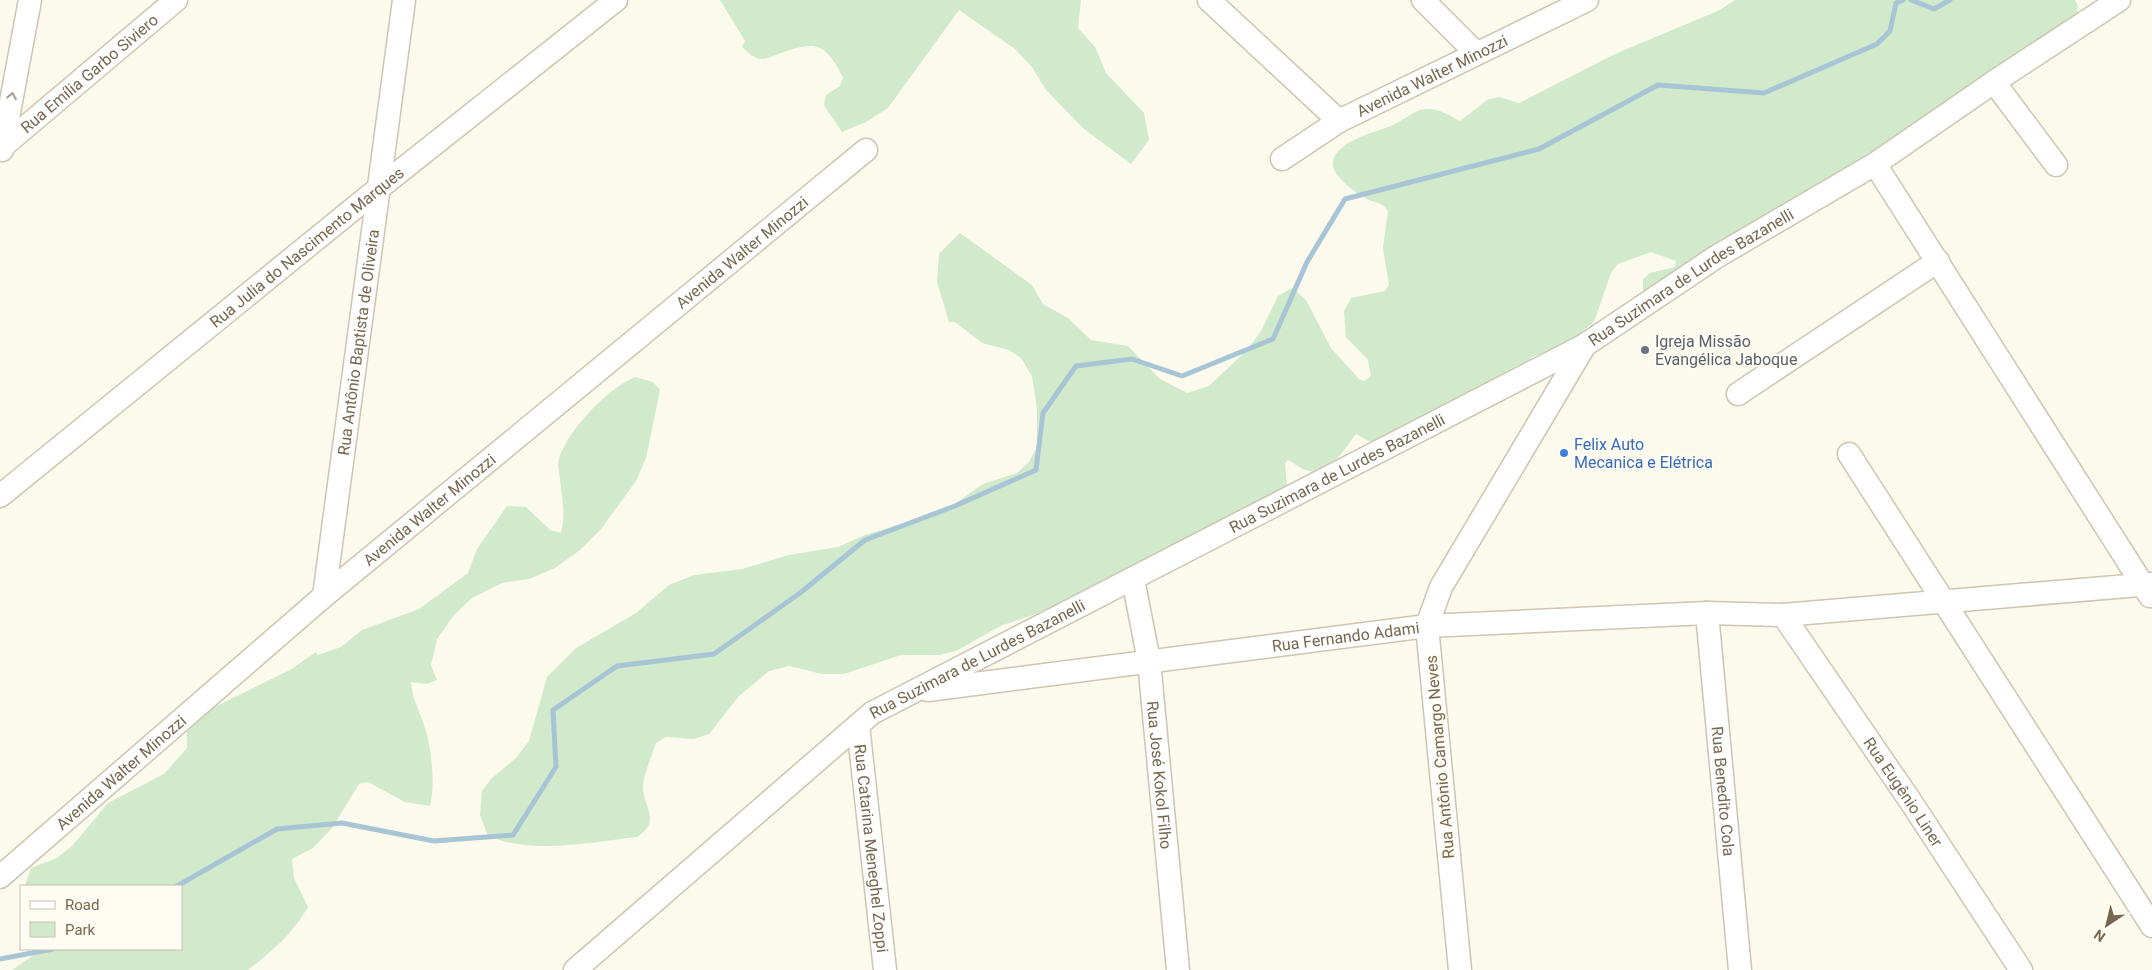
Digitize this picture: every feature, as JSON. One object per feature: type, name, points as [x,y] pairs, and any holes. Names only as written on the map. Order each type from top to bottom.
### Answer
[{"type":"street","points":[[1,151],[30,0]]},
{"type":"street","name":"Rua Emília Garbo Siviero","points":[[1,151],[176,0]]},
{"type":"street","name":"Rua Antônio Baptista de Oliveira","points":[[324,596],[404,0]]},
{"type":"street","name":"Rua Julia do Nascimento Marques","points":[[0,496],[379,188],[616,0]]},
{"type":"street","points":[[1423,0],[1476,53]]},
{"type":"street","name":"Avenida Walter Minozzi","points":[[1282,159],[1339,121],[1587,0]]},
{"type":"street","name":"Rua Suzimara de Lurdes Bazanelli","points":[[575,970],[872,713],[1133,580],[1585,345],[1716,257],[1876,164],[1994,82],[2119,0]]},
{"type":"street","points":[[1218,3],[1339,121]]},
{"type":"street","points":[[1994,82],[2056,165]]},
{"type":"street","name":"Avenida Walter Minozzi","points":[[0,877],[324,596],[866,150]]},
{"type":"street","points":[[1876,164],[2149,589]]},
{"type":"street","points":[[1738,394],[1938,261]]},
{"type":"street","name":"Rua Antônio Camargo Neves","points":[[1460,970],[1428,626],[1441,587],[1585,345]]},
{"type":"street","points":[[1849,454],[2152,926]]},
{"type":"street","name":"Rua José Kokol Filho","points":[[1133,580],[1149,661],[1178,970]]},
{"type":"street","name":"Rua Fernando Adami","points":[[912,692],[1428,626],[1707,613],[1783,615],[1944,601],[2149,589]]},
{"type":"street","name":"Rua Benedito Cola","points":[[1707,613],[1740,970]]},
{"type":"street","name":"Rua Eugênio Liner","points":[[1783,615],[1911,802],[2021,970]]},
{"type":"street","name":"Rua Catarina Meneghel Zoppi","points":[[858,726],[884,970]]},
{"type":"green space","points":[[720,0],[1081,0],[1078,28],[1095,47],[1106,73],[1144,113],[1149,140],[1131,164],[1084,129],[1046,90],[1032,67],[1015,49],[959,10],[888,108],[866,122],[842,132],[824,105],[826,95],[840,86],[843,77],[825,51],[811,46],[793,49],[764,59],[754,57],[742,47],[745,41]]},
{"type":"green space","points":[[1735,0],[2075,0],[2078,6],[2077,16],[1981,92],[1643,302],[1643,279],[1650,273],[1675,267],[1676,261],[1651,252],[1618,264],[1611,273],[1594,322],[1567,344],[1532,357],[1517,382],[1372,443],[1356,434],[1336,460],[1323,469],[1316,471],[1306,470],[1288,460],[1285,463],[1287,488],[1091,589],[1033,615],[1000,626],[958,650],[940,655],[901,655],[844,674],[822,674],[789,666],[769,671],[739,696],[709,734],[694,739],[666,737],[656,743],[646,770],[643,785],[650,819],[649,825],[637,837],[562,846],[543,846],[506,842],[488,836],[480,815],[482,791],[491,779],[516,758],[529,741],[547,677],[576,648],[636,613],[669,585],[694,575],[742,569],[789,555],[838,547],[865,535],[946,510],[983,484],[1017,473],[1029,462],[1037,447],[1037,408],[1032,376],[1021,358],[1009,350],[982,343],[955,322],[949,322],[937,282],[939,254],[960,233],[1032,285],[1043,304],[1068,318],[1091,340],[1128,346],[1160,379],[1187,393],[1209,386],[1247,350],[1261,331],[1278,296],[1292,288],[1306,300],[1331,348],[1359,379],[1364,381],[1371,376],[1368,360],[1346,337],[1344,311],[1351,298],[1385,291],[1389,285],[1383,248],[1388,211],[1381,204],[1365,198],[1356,192],[1337,175],[1333,166],[1334,158],[1339,150],[1356,139],[1393,125],[1420,110],[1436,110],[1460,121],[1487,100],[1499,97],[1519,103],[1615,54],[1720,10]]},
{"type":"green space","points":[[635,377],[653,382],[660,390],[646,458],[636,481],[601,529],[580,550],[555,568],[529,579],[502,583],[472,598],[454,615],[437,639],[431,665],[437,680],[426,684],[411,682],[413,696],[429,743],[433,780],[430,806],[405,802],[368,782],[359,784],[332,828],[313,848],[292,859],[294,878],[308,907],[281,942],[248,970],[12,970],[35,954],[36,950],[182,950],[182,885],[25,885],[31,868],[57,858],[73,845],[108,803],[164,774],[187,748],[187,726],[198,715],[290,670],[316,652],[318,655],[341,647],[362,630],[419,609],[468,573],[477,549],[507,506],[526,507],[550,530],[561,533],[563,506],[558,464],[562,452],[568,439],[588,413],[612,391]]},
{"type":"waterway","points":[[179,885],[277,829],[342,823],[434,841],[513,835],[556,767],[553,710],[617,666],[714,654],[800,593],[865,540],[955,506],[1036,470],[1043,413],[1076,366],[1132,359],[1182,376],[1273,339],[1307,262],[1345,199],[1539,149],[1658,85],[1764,93],[1877,44],[1890,31],[1896,3],[1903,0]]},
{"type":"waterway","points":[[1911,0],[1934,9],[1950,0]]},
{"type":"waterway","points":[[0,959],[48,950]]},
{"type":"place","name":"Igreja Missão Evangélica Jaboque","points":[[1645,350]]},
{"type":"place","name":"Felix Auto Mecanica e Elétrica","points":[[1564,453]]}]
